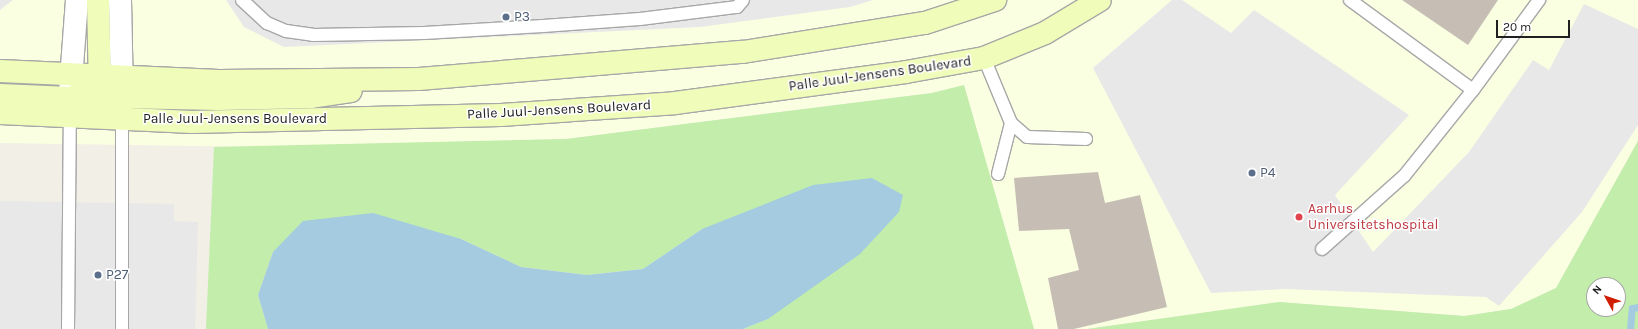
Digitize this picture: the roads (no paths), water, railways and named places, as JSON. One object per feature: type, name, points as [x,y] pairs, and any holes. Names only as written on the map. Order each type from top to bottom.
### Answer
[{"type":"street","points":[[70,107],[77,0]]},
{"type":"street","points":[[98,0],[109,87],[122,118]]},
{"type":"street","points":[[109,87],[120,0]]},
{"type":"street","points":[[0,71],[72,74],[109,87],[219,81],[419,79],[743,52],[925,23],[995,0]]},
{"type":"street","name":"Palle Juul-Jensens Boulevard","points":[[0,113],[70,107],[122,118],[192,122],[501,115],[675,103],[898,73],[984,58],[1046,33],[1100,0]]},
{"type":"street","points":[[0,95],[70,107],[109,87]]},
{"type":"lane","points":[[242,0],[267,23],[286,31],[313,35],[424,33],[565,25],[737,7],[743,0]]},
{"type":"lane","points":[[1350,0],[1473,90]]},
{"type":"lane","points":[[1322,249],[1404,176],[1473,90],[1539,0]]},
{"type":"lane","points":[[984,58],[1011,124],[1027,137],[1086,139]]},
{"type":"lane","points":[[68,329],[70,107]]},
{"type":"lane","points":[[122,118],[122,329]]},
{"type":"lane","points":[[998,174],[1011,124]]},
{"type":"water","points":[[872,178],[903,195],[899,212],[860,254],[768,319],[743,329],[268,329],[258,295],[273,252],[303,221],[373,213],[461,239],[521,267],[587,275],[643,269],[702,229],[813,185]]},
{"type":"waterway","points":[[1630,329],[1632,308],[1638,307]]},
{"type":"place","name":"P3","points":[[506,17]]},
{"type":"place","name":"P4","points":[[1252,173]]},
{"type":"place","name":"Aarhus Universitetshospital","points":[[1299,217]]},
{"type":"place","name":"P27","points":[[98,275]]}]
